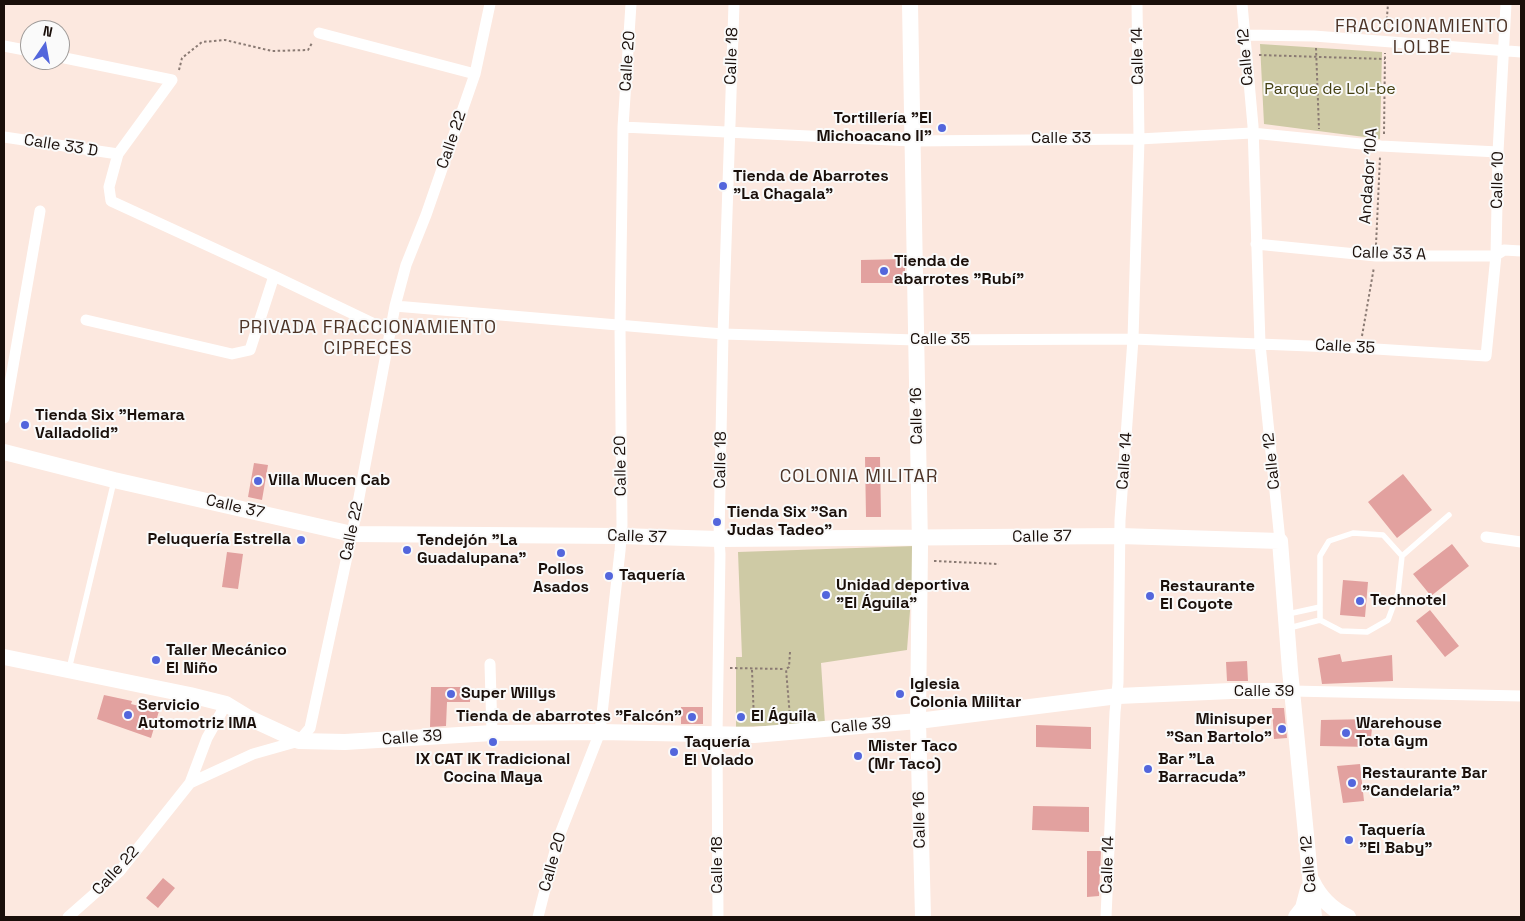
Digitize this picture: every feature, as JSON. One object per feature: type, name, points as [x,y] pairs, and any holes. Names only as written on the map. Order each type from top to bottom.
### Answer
[{"type":"main road","name":"Calle 16","points":[[910,4],[920,559],[918,721],[922,917]]},
{"type":"main road","name":"Calle 37","points":[[4,452],[114,480],[352,534],[620,536],[719,539],[1120,536],[1280,541]]},
{"type":"main road","name":"Calle 12","points":[[1280,541],[1292,691],[1314,917]]},
{"type":"main road","name":"Calle 39","points":[[4,657],[226,704],[249,718],[299,741],[345,742],[492,733],[600,732],[754,735],[918,721],[1118,696],[1231,691],[1292,691]]},
{"type":"main road","points":[[1296,917],[1303,908],[1311,877]]},
{"type":"main road","points":[[1311,877],[1317,892],[1326,902],[1334,910],[1348,917]]},
{"type":"street","name":"Calle 22","points":[[68,917],[119,872],[190,783],[253,754],[299,741],[310,728],[352,534],[395,306],[406,265],[426,215],[475,74],[490,4]]},
{"type":"street","name":"Calle 20","points":[[538,917],[558,839],[600,732],[620,551],[622,525],[620,326],[623,127],[631,4]]},
{"type":"street","name":"Calle 18","points":[[718,917],[719,539],[723,334],[734,4]]},
{"type":"street","name":"Calle 14","points":[[1106,917],[1115,712],[1118,696],[1120,536],[1133,339],[1139,139],[1137,4]]},
{"type":"street","name":"Calle 12","points":[[1242,4],[1252,133],[1260,344],[1280,541]]},
{"type":"street","name":"Calle 10","points":[[1486,356],[1496,255],[1498,152],[1506,4]]},
{"type":"street","points":[[319,32],[475,74]]},
{"type":"street","points":[[1244,35],[1314,36],[1521,52]]},
{"type":"street","points":[[4,46],[20,49]]},
{"type":"street","points":[[70,59],[172,80],[118,154],[109,187],[111,200],[391,332]]},
{"type":"street","name":"Calle 33","points":[[623,127],[912,141],[1139,139],[1252,133],[1381,146],[1498,152]]},
{"type":"street","name":"Calle 33 D","points":[[4,137],[118,154]]},
{"type":"street","points":[[4,418],[40,211]]},
{"type":"street","name":"Calle 33 A","points":[[1256,244],[1376,256],[1496,255],[1504,250],[1521,251]]},
{"type":"street","points":[[86,320],[232,354],[250,350],[274,276]]},
{"type":"street","name":"Calle 35","points":[[395,306],[723,334],[916,340],[1133,339],[1360,348],[1486,356]]},
{"type":"street","points":[[1486,538],[1521,542]]},
{"type":"street","points":[[490,664],[492,733]]},
{"type":"street","name":"Calle 39","points":[[1292,691],[1521,696]]},
{"type":"street","points":[[190,783],[207,738],[226,704]]},
{"type":"lane","points":[[68,671],[114,480]]},
{"type":"lane","points":[[1286,621],[1320,620],[1341,631],[1367,632],[1388,620],[1398,593],[1402,556],[1449,515]]},
{"type":"lane","points":[[1320,620],[1320,556],[1329,541],[1353,533],[1383,535],[1402,556]]},
{"type":"lane","points":[[1286,621],[1320,607]]},
{"type":"path","name":"Andador 10A","points":[[1360,348],[1376,256],[1381,146],[1384,140],[1385,41],[1388,4]]},
{"type":"path","points":[[172,80],[178,72],[182,58],[202,42],[224,40],[272,51],[308,50],[319,32]]},
{"type":"path","points":[[1314,36],[1317,56],[1319,133],[1317,140]]},
{"type":"path","points":[[1246,55],[1385,59]]},
{"type":"path","points":[[920,559],[999,564]]},
{"type":"path","points":[[790,652],[789,667],[786,669],[791,732]]},
{"type":"path","points":[[718,668],[786,669]]},
{"type":"path","points":[[752,669],[754,735]]},
{"type":"green space","name":"Parque de Lol-be","points":[[1260,44],[1382,52],[1380,139],[1264,124]]},
{"type":"green space","name":"Unidad deportiva \"El Águila\"","points":[[915,546],[907,650],[821,663],[825,724],[736,727],[736,657],[742,657],[738,552]]},
{"type":"building","name":"Tienda de abarrotes \"Rubí\"","points":[[905,259],[905,283],[861,283],[861,260]]},
{"type":"building","points":[[865,457],[880,457],[881,517],[866,517]]},
{"type":"building","name":"Villa Mucen Cab","points":[[254,463],[268,465],[262,500],[248,497]]},
{"type":"building","points":[[1403,474],[1432,510],[1397,538],[1368,502]]},
{"type":"building","points":[[1452,544],[1469,566],[1431,596],[1413,574]]},
{"type":"building","points":[[227,552],[243,554],[238,589],[222,587]]},
{"type":"building","points":[[1343,580],[1368,582],[1365,617],[1340,615]]},
{"type":"building","points":[[1430,610],[1459,646],[1445,657],[1416,621]]},
{"type":"building","points":[[1340,654],[1342,662],[1392,655],[1393,681],[1322,684],[1318,658]]},
{"type":"building","points":[[1247,661],[1248,681],[1227,681],[1226,662]]},
{"type":"building","points":[[431,687],[471,687],[470,702],[447,702],[446,726],[430,727]]},
{"type":"building","name":"Servicio Automotriz IMA","points":[[104,695],[132,701],[131,704],[159,711],[151,738],[97,719]]},
{"type":"building","name":"Tienda de abarrotes \"Falcón\"","points":[[681,707],[703,707],[703,724],[681,724]]},
{"type":"building","points":[[1272,708],[1284,708],[1287,738],[1274,739]]},
{"type":"building","name":"Warehouse Tota Gym","points":[[1373,719],[1370,747],[1320,746],[1321,720]]},
{"type":"building","points":[[1036,725],[1091,727],[1091,749],[1036,747]]},
{"type":"building","name":"Restaurante Bar \"Candelaria\"","points":[[1360,764],[1364,801],[1343,803],[1337,766]]},
{"type":"building","points":[[1033,806],[1089,807],[1089,832],[1032,830]]},
{"type":"building","points":[[1087,851],[1101,851],[1099,896],[1087,897]]},
{"type":"building","points":[[163,878],[175,888],[158,908],[146,898]]},
{"type":"place","name":"Tortillería \"El Michoacano II\"","points":[[942,128]]},
{"type":"place","name":"Tienda de Abarrotes \"La Chagala\"","points":[[723,186]]},
{"type":"place","name":"Tienda de abarrotes \"Rubí\"","points":[[884,271]]},
{"type":"place","name":"Tienda Six \"Hemara Valladolid\"","points":[[25,425]]},
{"type":"place","name":"Villa Mucen Cab","points":[[258,481]]},
{"type":"place","name":"Tienda Six \"San Judas Tadeo\"","points":[[717,522]]},
{"type":"place","name":"Peluquería Estrella","points":[[301,540]]},
{"type":"place","name":"Tendejón \"La Guadalupana\"","points":[[407,550]]},
{"type":"place","name":"Pollos Asados","points":[[561,553]]},
{"type":"place","name":"Taquería","points":[[609,576]]},
{"type":"place","name":"Unidad deportiva \"El Águila\"","points":[[826,595]]},
{"type":"place","name":"Restaurante El Coyote","points":[[1150,596]]},
{"type":"place","name":"Technotel","points":[[1360,601]]},
{"type":"place","name":"Taller Mecánico El Niño","points":[[156,660]]},
{"type":"place","name":"Super Willys","points":[[451,694]]},
{"type":"place","name":"Iglesia Colonia Militar","points":[[900,694]]},
{"type":"place","name":"Servicio Automotriz IMA","points":[[128,715]]},
{"type":"place","name":"Tienda de abarrotes \"Falcón\"","points":[[692,717]]},
{"type":"place","name":"El Águila","points":[[741,717]]},
{"type":"place","name":"Minisuper \"San Bartolo\"","points":[[1282,729]]},
{"type":"place","name":"Warehouse Tota Gym","points":[[1346,733]]},
{"type":"place","name":"IX CAT IK Tradicional Cocina Maya","points":[[493,742]]},
{"type":"place","name":"Taquería El Volado","points":[[674,752]]},
{"type":"place","name":"Mister Taco (Mr Taco)","points":[[858,756]]},
{"type":"place","name":"Bar \"La Barracuda\"","points":[[1148,769]]},
{"type":"place","name":"Restaurante Bar \"Candelaria\"","points":[[1352,783]]},
{"type":"place","name":"Taquería \"El Baby\"","points":[[1349,840]]},
{"type":"district","name":"FRACCIONAMIENTO LOLBE","points":[[1422,37]]},
{"type":"district","name":"PRIVADA FRACCIONAMIENTO CIPRECES","points":[[368,338]]},
{"type":"district","name":"COLONIA MILITAR","points":[[859,477]]}]
